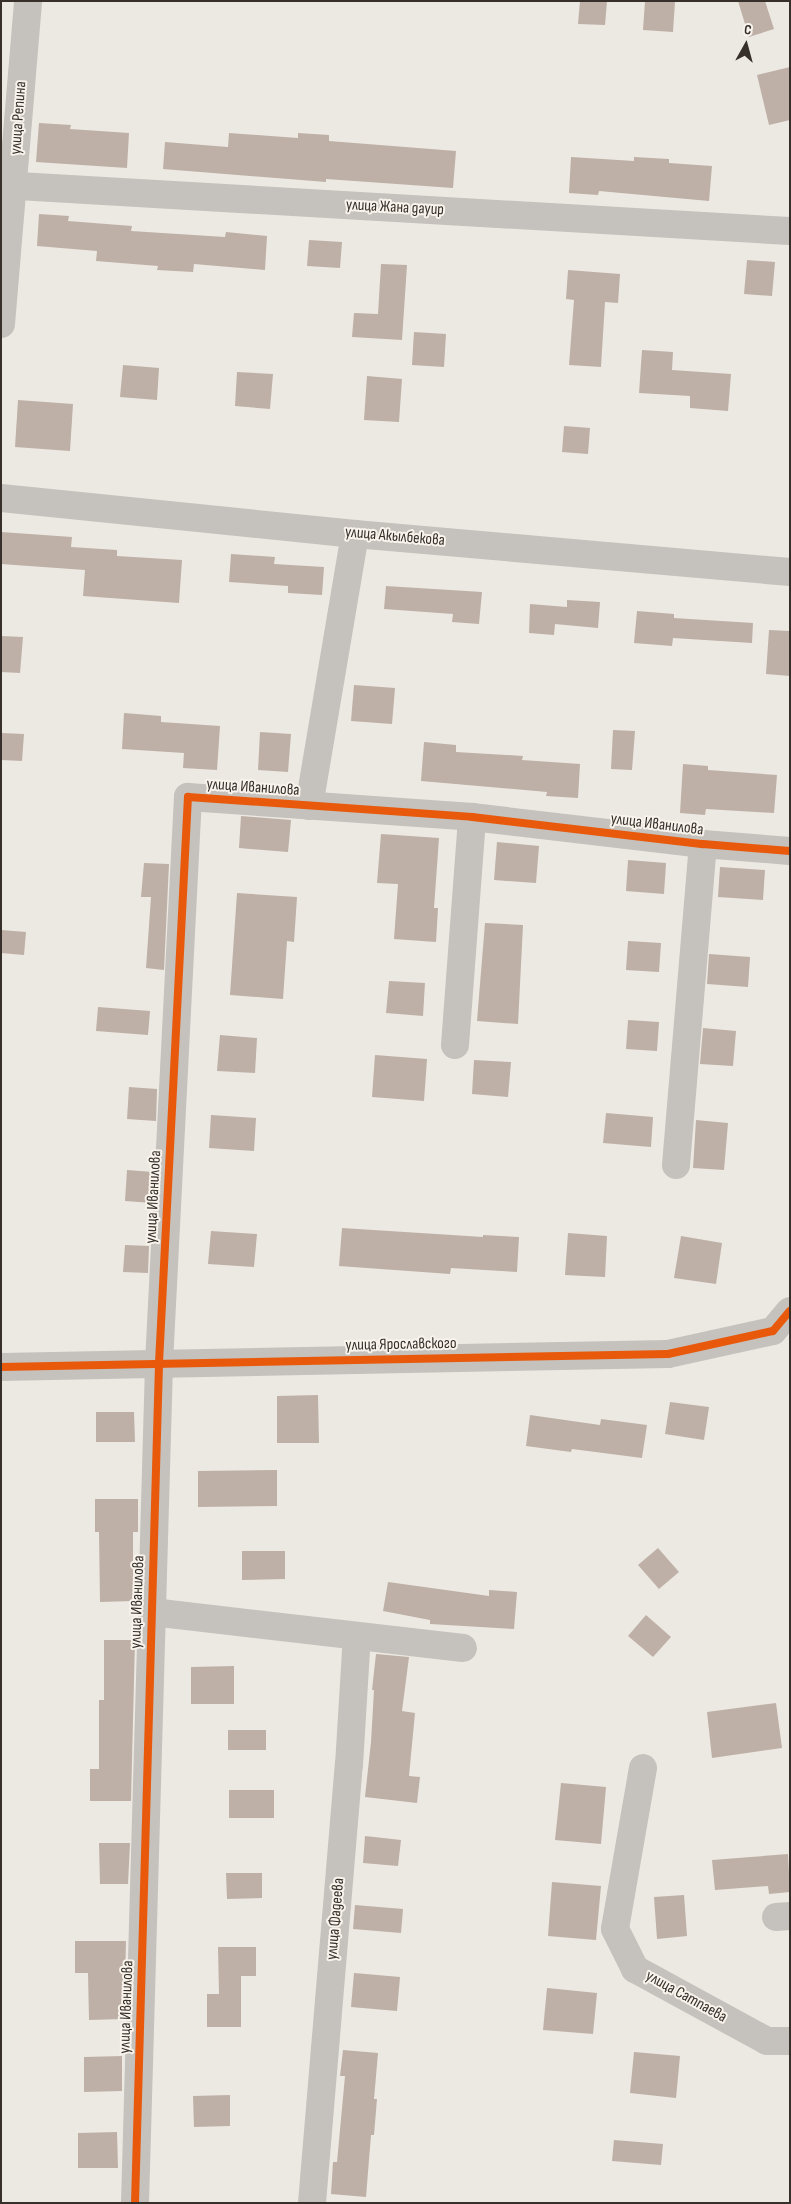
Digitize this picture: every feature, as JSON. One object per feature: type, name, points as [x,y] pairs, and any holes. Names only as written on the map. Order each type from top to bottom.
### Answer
[{"type":"street","name":"улица Репина","points":[[1,324],[8,186],[28,1]]},
{"type":"street","name":"улица Жана дауир","points":[[8,186],[790,231]]},
{"type":"street","name":"улица Акылбекова","points":[[1,498],[355,534],[790,572]]},
{"type":"street","points":[[309,806],[355,534]]},
{"type":"street","name":"улица Иванилова","points":[[135,2203],[159,1363],[188,797],[472,817],[703,844],[790,851]]},
{"type":"street","points":[[455,1045],[472,817]]},
{"type":"street","points":[[676,1165],[703,844]]},
{"type":"street","name":"улица Ярославского","points":[[1,1367],[668,1354],[773,1331],[790,1311]]},
{"type":"street","points":[[152,1612],[463,1648]]},
{"type":"street","name":"улица Фадеева","points":[[312,2203],[349,1765],[357,1636]]},
{"type":"street","name":"улица Сатпаева","points":[[643,1768],[615,1929],[636,1969],[767,2042],[790,2041]]},
{"type":"building","points":[[580,1],[607,1],[605,25],[578,24]]},
{"type":"building","points":[[645,1],[675,1],[673,32],[643,30]]},
{"type":"building","points":[[738,1],[765,1],[774,29],[749,37]]},
{"type":"building","points":[[790,67],[790,120],[769,125],[757,75]]},
{"type":"building","points":[[39,123],[71,125],[70,129],[129,133],[127,168],[36,162]]},
{"type":"building","points":[[229,133],[298,138],[298,133],[329,135],[329,141],[456,151],[453,188],[326,179],[326,182],[163,169],[165,142],[228,147]]},
{"type":"building","points":[[571,157],[634,161],[634,157],[669,159],[669,163],[712,166],[709,201],[599,191],[598,195],[569,193]]},
{"type":"building","points":[[39,214],[69,216],[68,221],[132,226],[131,231],[225,237],[226,232],[267,236],[265,270],[194,264],[193,272],[157,270],[158,266],[96,261],[97,251],[37,246]]},
{"type":"building","points":[[309,240],[342,242],[340,268],[307,266]]},
{"type":"building","points":[[747,260],[775,262],[772,296],[744,294]]},
{"type":"building","points":[[381,264],[407,265],[402,340],[352,337],[354,313],[378,314]]},
{"type":"building","points":[[568,270],[620,274],[618,303],[605,302],[601,367],[569,365],[574,300],[566,299]]},
{"type":"building","points":[[414,332],[446,334],[444,367],[412,365]]},
{"type":"building","points":[[642,350],[673,352],[672,370],[731,374],[728,411],[690,408],[690,396],[639,393]]},
{"type":"building","points":[[123,365],[159,368],[157,400],[120,397]]},
{"type":"building","points":[[237,372],[273,374],[270,409],[235,406]]},
{"type":"building","points":[[367,376],[402,379],[399,422],[364,420]]},
{"type":"building","points":[[18,400],[73,404],[70,451],[15,447]]},
{"type":"building","points":[[564,426],[590,428],[588,454],[562,452]]},
{"type":"building","points":[[1,532],[72,537],[71,547],[117,550],[117,556],[182,560],[179,603],[83,596],[85,570],[1,564]]},
{"type":"building","points":[[231,554],[275,557],[274,564],[324,567],[322,595],[288,593],[288,586],[229,582]]},
{"type":"building","points":[[386,586],[482,592],[479,624],[452,622],[453,614],[384,609]]},
{"type":"building","points":[[567,600],[600,602],[598,628],[555,624],[554,635],[529,633],[530,604],[567,607]]},
{"type":"building","points":[[637,611],[674,614],[674,618],[753,623],[752,643],[673,638],[672,646],[634,643]]},
{"type":"building","points":[[769,630],[790,631],[790,676],[766,674]]},
{"type":"building","points":[[1,636],[23,637],[20,673],[1,672]]},
{"type":"building","points":[[354,685],[395,688],[392,724],[351,721]]},
{"type":"building","points":[[124,713],[161,716],[161,722],[220,726],[217,770],[183,768],[184,753],[122,749]]},
{"type":"building","points":[[613,730],[635,731],[632,770],[611,769]]},
{"type":"building","points":[[260,732],[291,734],[288,772],[258,770]]},
{"type":"building","points":[[1,733],[24,734],[22,761],[1,760]]},
{"type":"building","points":[[424,742],[456,745],[456,752],[523,756],[522,760],[580,764],[578,798],[546,796],[547,792],[421,781]]},
{"type":"building","points":[[683,764],[708,766],[708,770],[777,775],[774,813],[706,809],[705,815],[680,813]]},
{"type":"building","points":[[241,816],[291,820],[288,852],[239,848]]},
{"type":"building","points":[[381,834],[439,838],[434,908],[438,908],[436,942],[394,939],[398,884],[377,883]]},
{"type":"building","points":[[497,842],[539,846],[536,883],[494,880]]},
{"type":"building","points":[[628,860],[666,863],[664,894],[626,891]]},
{"type":"building","points":[[144,863],[169,864],[164,970],[146,968],[151,897],[141,897]]},
{"type":"building","points":[[720,867],[765,870],[763,900],[718,897]]},
{"type":"building","points":[[237,893],[297,897],[294,942],[287,941],[283,999],[230,995]]},
{"type":"building","points":[[485,923],[523,925],[518,1024],[477,1021]]},
{"type":"building","points":[[1,930],[26,932],[24,955],[1,953]]},
{"type":"building","points":[[628,941],[661,943],[659,972],[626,970]]},
{"type":"building","points":[[709,954],[750,957],[748,987],[707,984]]},
{"type":"building","points":[[389,981],[425,983],[423,1016],[386,1013]]},
{"type":"building","points":[[98,1007],[150,1011],[148,1035],[96,1031]]},
{"type":"building","points":[[628,1020],[659,1022],[657,1051],[626,1049]]},
{"type":"building","points":[[703,1028],[736,1031],[733,1066],[700,1064]]},
{"type":"building","points":[[220,1035],[257,1038],[255,1073],[217,1071]]},
{"type":"building","points":[[375,1055],[427,1059],[424,1101],[372,1097]]},
{"type":"building","points":[[474,1060],[511,1062],[508,1097],[472,1094]]},
{"type":"building","points":[[129,1087],[157,1089],[156,1121],[127,1119]]},
{"type":"building","points":[[606,1113],[653,1117],[651,1147],[603,1143]]},
{"type":"building","points":[[211,1115],[256,1118],[254,1151],[209,1148]]},
{"type":"building","points":[[696,1120],[728,1123],[724,1170],[693,1168]]},
{"type":"building","points":[[127,1170],[153,1172],[152,1203],[125,1201]]},
{"type":"building","points":[[342,1228],[483,1237],[483,1235],[519,1237],[517,1272],[451,1268],[450,1274],[339,1266]]},
{"type":"building","points":[[211,1231],[257,1234],[254,1267],[208,1264]]},
{"type":"building","points":[[568,1233],[607,1236],[605,1277],[565,1275]]},
{"type":"building","points":[[681,1236],[722,1243],[716,1284],[674,1278]]},
{"type":"building","points":[[125,1245],[149,1246],[148,1273],[123,1272]]},
{"type":"building","points":[[318,1395],[319,1443],[277,1443],[277,1396]]},
{"type":"building","points":[[670,1402],[709,1407],[704,1440],[665,1434]]},
{"type":"building","points":[[96,1412],[134,1412],[135,1442],[96,1442]]},
{"type":"building","points":[[530,1415],[600,1425],[601,1419],[647,1425],[642,1458],[572,1449],[571,1452],[526,1446]]},
{"type":"building","points":[[277,1470],[277,1506],[198,1507],[198,1471]]},
{"type":"building","points":[[95,1499],[138,1499],[138,1532],[133,1532],[133,1601],[100,1602],[99,1532],[95,1532]]},
{"type":"building","points":[[658,1548],[679,1572],[659,1589],[638,1565]]},
{"type":"building","points":[[242,1551],[285,1551],[285,1579],[242,1580]]},
{"type":"building","points":[[388,1582],[489,1596],[489,1590],[517,1592],[514,1629],[430,1624],[430,1620],[383,1611]]},
{"type":"building","points":[[646,1615],[671,1637],[653,1657],[628,1636]]},
{"type":"building","points":[[104,1640],[135,1640],[131,1801],[90,1801],[90,1769],[99,1769],[99,1700],[104,1700]]},
{"type":"building","points":[[376,1654],[409,1657],[402,1711],[415,1713],[409,1776],[420,1777],[417,1803],[365,1797],[371,1742],[374,1690],[372,1690]]},
{"type":"building","points":[[234,1666],[234,1704],[191,1704],[191,1667]]},
{"type":"building","points":[[776,1703],[782,1748],[712,1758],[707,1712]]},
{"type":"building","points":[[228,1730],[266,1730],[266,1750],[228,1750]]},
{"type":"building","points":[[561,1783],[606,1787],[601,1844],[555,1840]]},
{"type":"building","points":[[229,1790],[274,1790],[274,1818],[229,1818]]},
{"type":"building","points":[[365,1836],[401,1840],[398,1866],[363,1863]]},
{"type":"building","points":[[99,1843],[130,1843],[128,1884],[100,1884]]},
{"type":"building","points":[[788,1854],[790,1892],[769,1894],[768,1886],[715,1890],[712,1860]]},
{"type":"building","points":[[226,1873],[262,1873],[262,1898],[227,1899]]},
{"type":"building","points":[[552,1882],[601,1886],[596,1940],[548,1936]]},
{"type":"building","points":[[684,1895],[687,1936],[657,1939],[654,1897]]},
{"type":"building","points":[[355,1905],[403,1909],[401,1933],[353,1929]]},
{"type":"building","points":[[75,1941],[126,1941],[124,2019],[89,2020],[88,1973],[75,1973]]},
{"type":"building","points":[[218,1947],[256,1947],[256,1976],[241,1976],[241,2027],[207,2027],[207,1994],[219,1994]]},
{"type":"building","points":[[354,1973],[400,1977],[397,2011],[351,2007]]},
{"type":"building","points":[[547,1988],[597,1993],[593,2034],[543,2030]]},
{"type":"building","points":[[343,2050],[378,2053],[374,2099],[377,2099],[374,2135],[371,2135],[366,2197],[331,2194],[333,2162],[337,2162],[345,2076],[340,2076]]},
{"type":"building","points":[[634,2052],[680,2056],[676,2098],[630,2093]]},
{"type":"building","points":[[122,2056],[122,2091],[84,2092],[84,2057]]},
{"type":"building","points":[[230,2095],[230,2126],[194,2127],[193,2096]]},
{"type":"building","points":[[117,2132],[118,2168],[78,2168],[78,2133]]},
{"type":"building","points":[[614,2140],[663,2144],[661,2165],[612,2161]]},
{"type":"cycle path","points":[[135,2203],[159,1363],[188,797],[472,817],[703,844],[790,851]]},
{"type":"cycle path","points":[[1,1367],[668,1354],[773,1331],[790,1311]]}]
